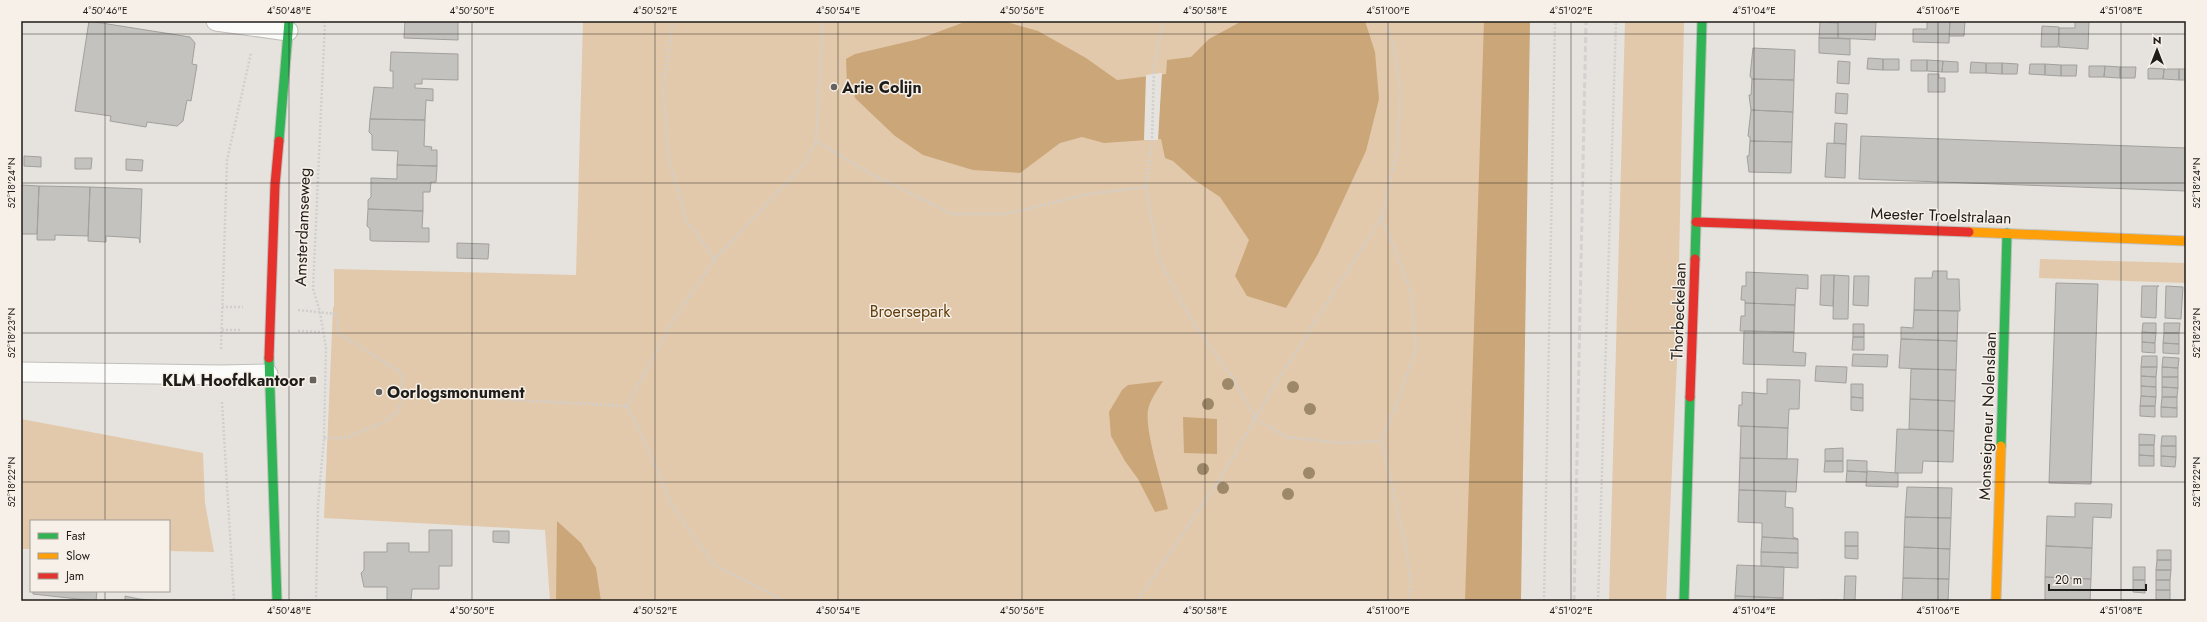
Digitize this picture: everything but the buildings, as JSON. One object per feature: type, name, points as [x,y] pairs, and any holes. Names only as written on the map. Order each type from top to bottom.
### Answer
[{"type":"street","name":"Thorbeckelaan","points":[[1684,601],[1702,21]]},
{"type":"street","name":"Amsterdamseweg","points":[[277,601],[268,374],[275,185],[288,26]]},
{"type":"street","name":"Meester Troelstralaan","points":[[1696,222],[2186,241]]},
{"type":"street","name":"Monseigneur Nolenslaan","points":[[1996,601],[2007,233]]},
{"type":"lane","points":[[216,21],[257,28],[288,26]]},
{"type":"lane","points":[[21,372],[220,375],[268,374]]},
{"type":"path","name":"Amsterdamseweg","points":[[316,601],[318,506],[324,438],[326,348],[320,312],[313,289],[325,21]]},
{"type":"path","points":[[673,21],[663,88],[668,155],[686,220],[715,259]]},
{"type":"path","points":[[627,406],[675,317],[715,259],[804,163],[816,141],[823,21]]},
{"type":"path","points":[[1163,21],[1154,68],[1152,142],[1146,188],[1158,258],[1192,322],[1234,380],[1256,419],[1286,437],[1340,442],[1382,441]]},
{"type":"path","points":[[1137,601],[1179,537],[1204,504],[1256,419],[1271,391],[1382,216],[1398,146],[1400,90],[1394,47],[1386,21]]},
{"type":"path","points":[[1544,601],[1555,21]]},
{"type":"path","points":[[1598,601],[1616,21]]},
{"type":"path","points":[[234,601],[220,375],[227,160],[257,28]]},
{"type":"path","points":[[816,141],[873,175],[952,214],[1006,214],[1088,194],[1146,188]]},
{"type":"path","points":[[1382,216],[1411,292],[1416,350],[1382,441],[1408,552],[1410,582],[1408,601]]},
{"type":"path","points":[[320,312],[336,314],[339,334],[402,373],[402,394],[399,410],[384,422],[345,438],[324,438]]},
{"type":"path","points":[[402,394],[627,406]]},
{"type":"path","points":[[627,406],[649,451],[671,504],[714,565],[783,600],[792,601]]},
{"type":"green space","name":"Broersepark","points":[[583,21],[1496,21],[1474,601],[550,601],[545,530],[324,518],[334,307],[334,269],[576,275]]},
{"type":"green space","points":[[1625,21],[1684,21],[1677,361],[1666,601],[1609,601]]},
{"type":"green space","points":[[2040,259],[2186,263],[2186,283],[2039,278]]},
{"type":"green space","points":[[21,419],[203,453],[205,503],[214,552],[170,551],[170,520],[30,520],[30,549],[21,549]]},
{"type":"shaded area","points":[[1003,21],[1038,31],[1086,58],[1117,80],[1166,74],[1167,60],[1191,57],[1209,39],[1242,21],[1365,21],[1375,52],[1379,99],[1366,151],[1318,254],[1286,308],[1247,296],[1235,276],[1249,240],[1220,197],[1193,179],[1173,161],[1165,158],[1161,139],[1104,143],[1082,137],[1060,143],[1020,173],[973,170],[923,155],[895,136],[855,98],[853,85],[847,84],[846,59],[855,54],[919,39],[962,23]]},
{"type":"shaded area","points":[[1484,21],[1530,21],[1521,601],[1465,601]]},
{"type":"shaded area","points":[[1163,381],[1150,403],[1148,415],[1148,427],[1154,456],[1168,509],[1155,512],[1138,479],[1125,461],[1111,436],[1109,412],[1122,390],[1128,385]]},
{"type":"shaded area","points":[[1183,417],[1217,419],[1217,454],[1184,453]]},
{"type":"shaded area","points":[[557,521],[581,543],[596,568],[601,601],[556,601]]},
{"type":"pier","points":[[1162,73],[1158,140],[1144,140],[1146,75]]},
{"type":"railway","points":[[1574,601],[1586,21]]},
{"type":"traffic: fast","points":[[279,141],[289,21]]},
{"type":"traffic: fast","points":[[1695,259],[1702,21]]},
{"type":"traffic: fast","points":[[2001,446],[2007,233]]},
{"type":"traffic: fast","points":[[269,358],[277,601]]},
{"type":"traffic: fast","points":[[1684,601],[1690,397]]},
{"type":"traffic: slow","points":[[1969,232],[2186,241]]},
{"type":"traffic: slow","points":[[1996,601],[2001,446]]},
{"type":"traffic: jam","points":[[269,358],[275,185],[279,141]]},
{"type":"traffic: jam","points":[[1696,222],[1969,232]]},
{"type":"traffic: jam","points":[[1690,397],[1695,259]]},
{"type":"place","name":"Arie Colijn","points":[[834,87]]},
{"type":"place","name":"KLM Hoofdkantoor","points":[[313,380]]},
{"type":"place","name":"Oorlogsmonument","points":[[379,392]]}]
